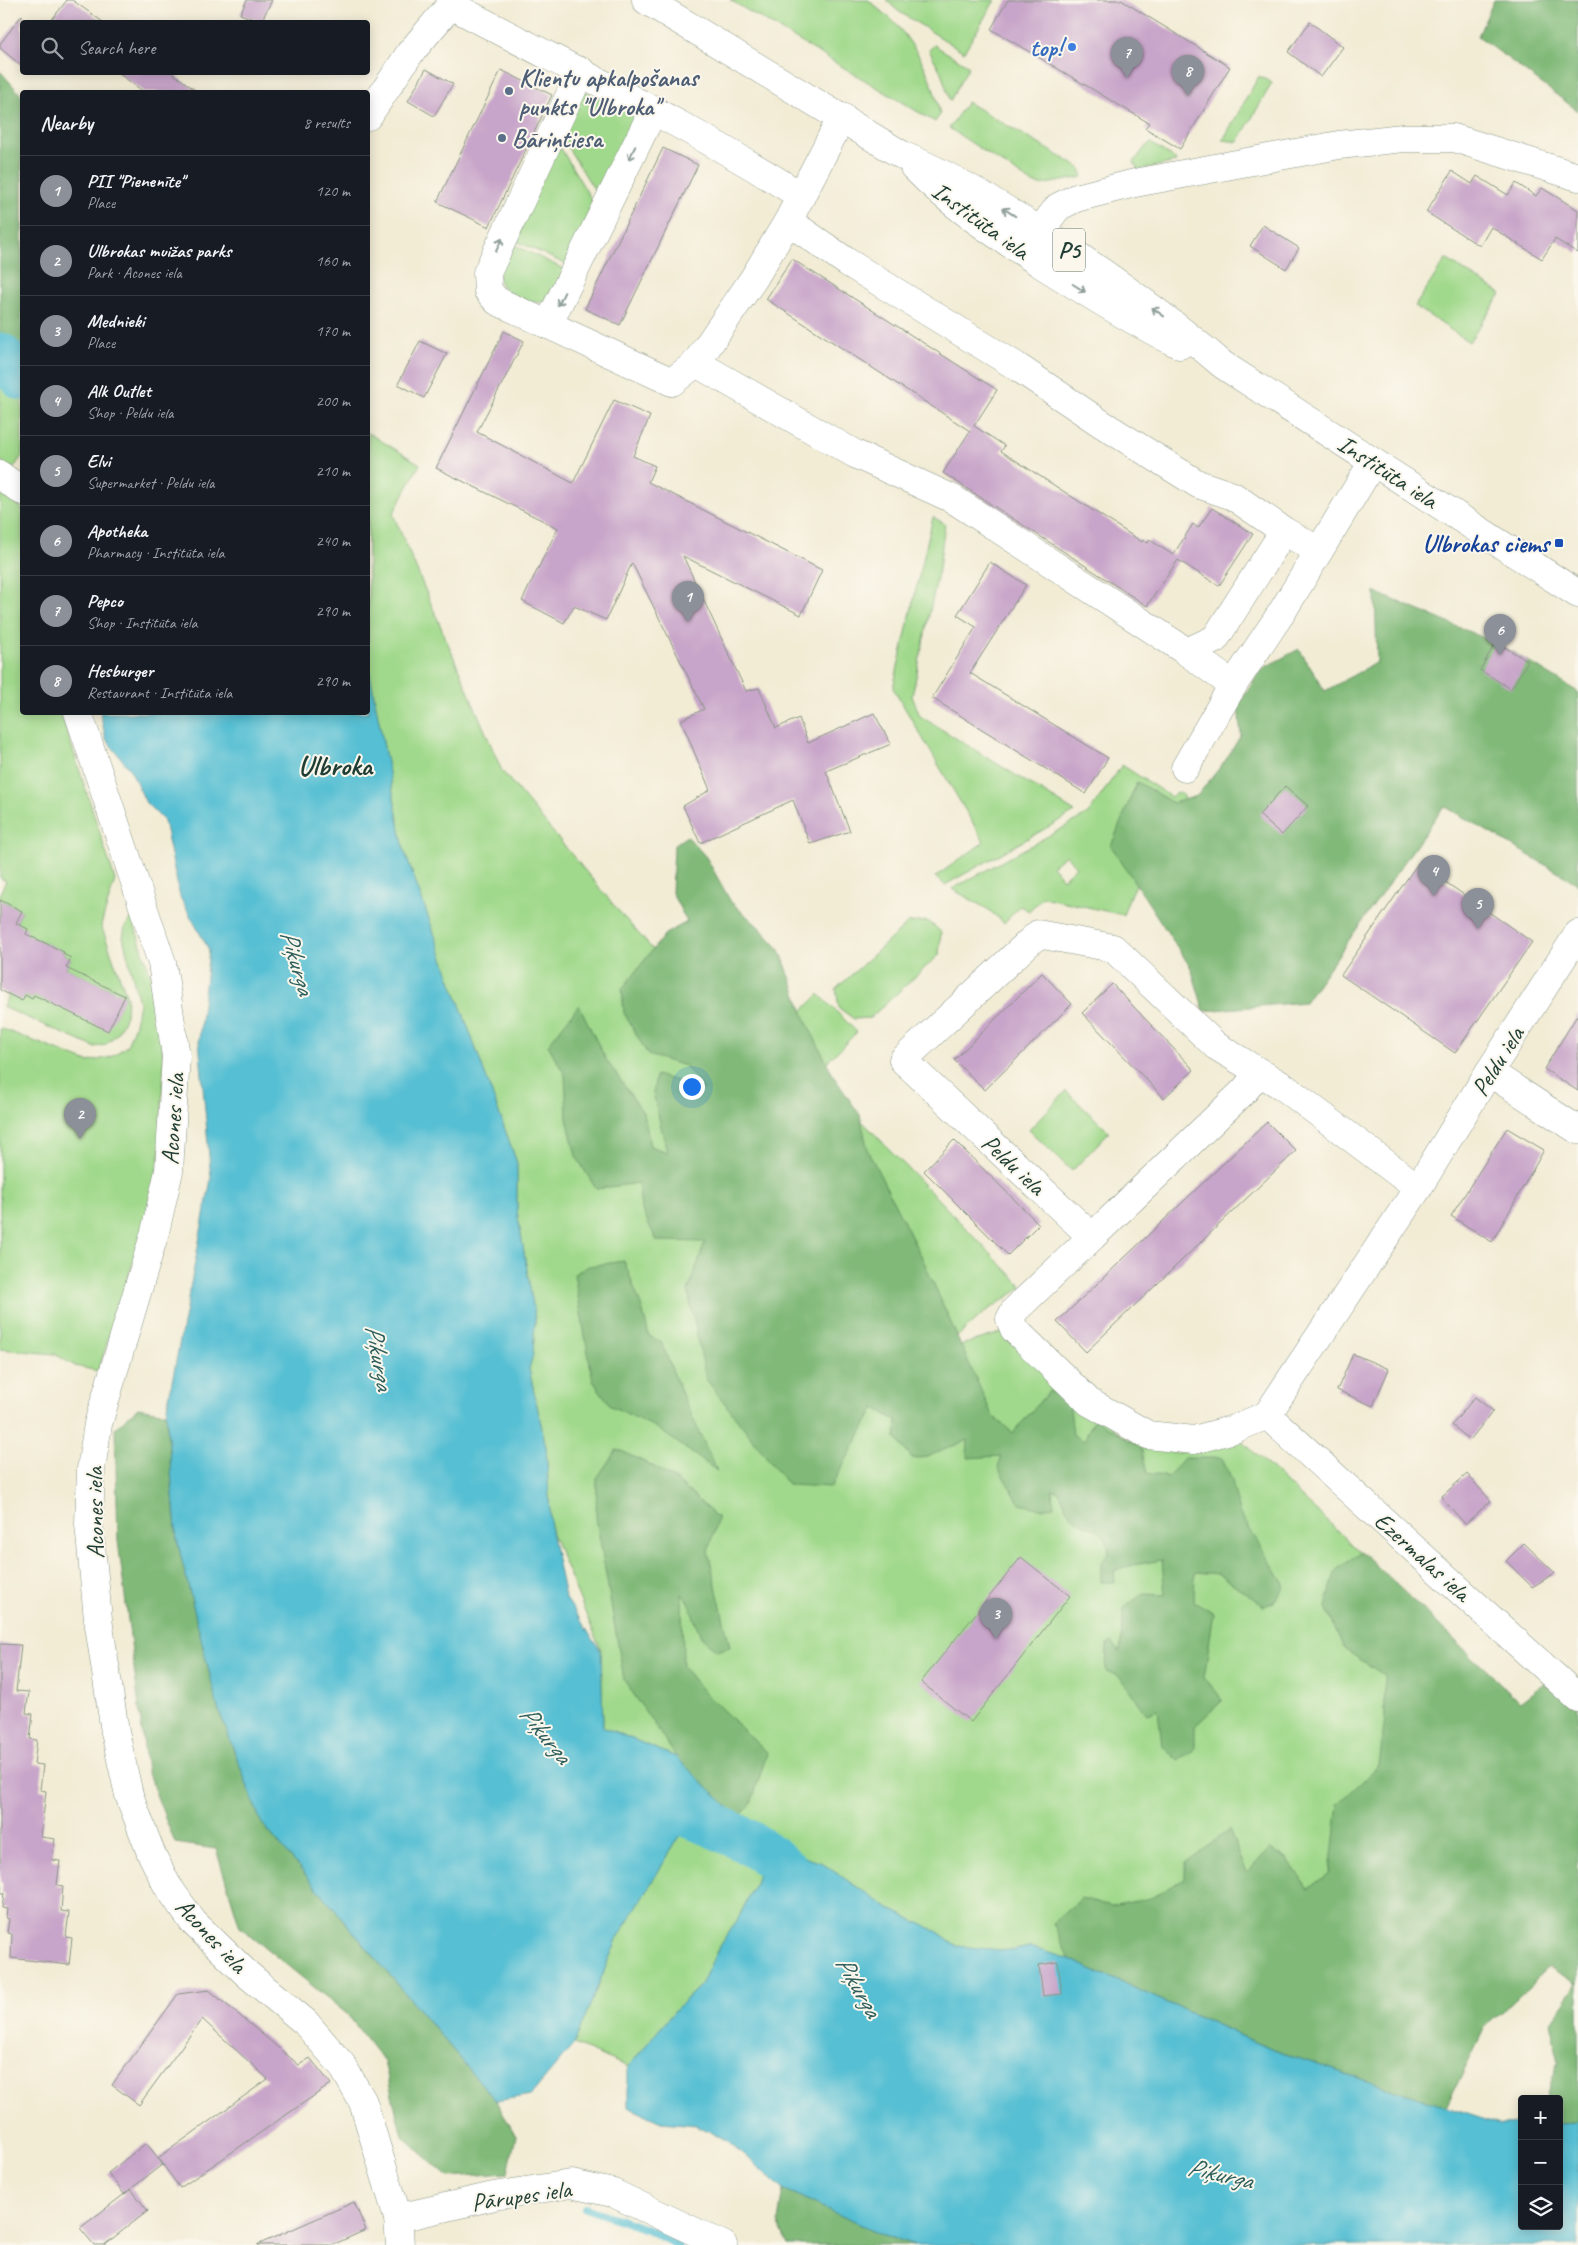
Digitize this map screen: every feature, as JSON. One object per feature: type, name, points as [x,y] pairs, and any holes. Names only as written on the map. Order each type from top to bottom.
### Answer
[{"type":"street","name":"Institūta iela","points":[[646,0],[902,155],[936,189],[971,219],[1031,241],[1127,318],[1223,365],[1578,594]]},
{"type":"street","points":[[370,113],[410,53],[453,3],[654,110],[747,162],[801,196]]},
{"type":"street","points":[[581,71],[487,273],[488,291],[497,301],[672,382],[696,363],[754,278],[788,221],[842,117]]},
{"type":"street","points":[[548,326],[654,110]]},
{"type":"street","points":[[1031,241],[1058,206],[1076,198],[1113,188],[1339,145],[1402,138],[1444,138],[1469,142],[1578,177]]},
{"type":"street","points":[[788,221],[847,262],[1016,366],[1102,424],[1198,484],[1234,496],[1284,531],[1319,551]]},
{"type":"street","points":[[696,363],[855,454],[953,499],[1187,652],[1234,685]]},
{"type":"street","points":[[1186,768],[1234,685],[1373,462]]},
{"type":"street","points":[[0,475],[20,490]]},
{"type":"street","points":[[1187,652],[1215,638],[1284,531]]},
{"type":"street","name":"Acones iela","points":[[79,715],[162,962],[176,1056],[173,1131],[166,1187],[98,1424],[91,1468],[89,1524],[98,1619],[115,1732],[129,1795],[151,1853],[167,1885],[193,1922],[247,1974],[295,2012],[342,2065],[363,2102],[398,2218],[400,2245]]},
{"type":"street","name":"Peldu iela","points":[[1092,1237],[903,1060],[1038,934],[1113,948],[1216,1046],[1284,1086],[1418,1188]]},
{"type":"street","name":"Peldu iela","points":[[1266,1415],[1418,1188],[1489,1072],[1578,934]]},
{"type":"street","points":[[1259,1072],[1245,1090],[1015,1310],[1010,1319],[1014,1329],[1088,1402],[1148,1435],[1194,1440],[1234,1429],[1266,1415]]},
{"type":"street","points":[[1489,1072],[1578,1130]]},
{"type":"street","name":"Ezermalas iela","points":[[1266,1415],[1578,1698]]},
{"type":"street","name":"Pārupes iela","points":[[398,2218],[494,2196],[571,2184],[613,2194],[723,2245]]},
{"type":"green space","points":[[730,0],[869,0],[892,20],[917,53],[929,76],[940,115],[935,122]]},
{"type":"green space","points":[[886,0],[995,0],[964,52],[898,11]]},
{"type":"green space","points":[[1494,0],[1578,0],[1578,111],[1478,36]]},
{"type":"green space","points":[[934,45],[969,66],[950,101],[941,72],[929,50]]},
{"type":"green space","points":[[0,71],[20,94],[20,358],[0,337]]},
{"type":"green space","points":[[1259,76],[1272,83],[1238,142],[1223,140]]},
{"type":"green space","points":[[583,90],[638,117],[599,197],[560,135]]},
{"type":"green space","points":[[967,102],[1080,168],[1083,177],[1040,185],[1032,183],[949,128]]},
{"type":"green space","points":[[557,142],[594,204],[567,265],[512,239]]},
{"type":"green space","points":[[1151,143],[1175,159],[1176,162],[1138,170],[1134,162],[1146,146]]},
{"type":"green space","points":[[510,243],[566,270],[544,302],[521,299],[502,286],[498,268]]},
{"type":"green space","points":[[1446,259],[1501,294],[1469,342],[1415,306]]},
{"type":"green space","points":[[0,379],[11,391],[20,394],[20,459],[13,469],[0,460]]},
{"type":"green space","points":[[370,434],[420,464],[393,514],[502,771],[622,915],[728,1034],[828,1086],[1023,1287],[985,1312],[941,1351],[1014,1329],[1131,1445],[1178,1453],[1241,1440],[1520,1702],[1273,2050],[1069,1959],[1029,1947],[1011,1951],[957,1946],[938,1932],[888,1908],[820,1862],[763,1860],[754,1886],[738,1919],[717,1951],[701,1985],[677,2008],[628,2067],[574,2044],[618,1937],[688,1823],[698,1780],[676,1757],[603,1727],[601,1650],[551,1531],[546,1447],[529,1369],[533,1354],[535,1318],[517,1211],[517,1163],[404,850],[370,675]]},
{"type":"green space","points":[[0,494],[20,507],[20,715],[62,715],[115,880],[101,925],[127,997],[126,1016],[117,1034],[105,1045],[94,1047],[3,1007],[11,989],[32,999],[34,995],[50,1003],[124,996],[66,968],[71,958],[63,954],[64,952],[26,934],[16,923],[22,911],[0,900],[0,893],[6,881],[0,878]]},
{"type":"green space","points":[[933,517],[945,524],[939,568],[912,696],[920,716],[1075,812],[945,885],[935,877],[984,842],[893,688]]},
{"type":"green space","points":[[1375,592],[1503,646],[1578,692],[1578,884],[1444,806],[1305,1002],[1204,1011],[1191,968],[1111,846],[1137,782],[1173,803],[1197,796],[1225,761],[1241,735],[1238,707],[1260,670],[1299,649],[1325,691],[1377,662]]},
{"type":"green space","points":[[1122,765],[1171,797],[1176,792],[1182,794],[1185,802],[1131,893],[1123,915],[1043,897],[1029,911],[1020,906],[1004,923],[989,910],[952,889],[1088,814]],"holes":[[[1066,855],[1076,867],[1063,879],[1052,866]]]},
{"type":"green space","points":[[687,836],[706,857],[731,902],[759,927],[780,950],[807,1023],[834,1077],[860,1115],[868,1151],[924,1262],[992,1415],[1013,1433],[1049,1391],[1069,1398],[1073,1435],[1084,1441],[1094,1419],[1141,1446],[1147,1473],[1168,1477],[1184,1458],[1222,1458],[1232,1481],[1239,1512],[1285,1586],[1274,1602],[1264,1606],[1219,1574],[1195,1572],[1194,1601],[1214,1613],[1204,1677],[1223,1700],[1195,1726],[1195,1749],[1178,1761],[1162,1745],[1158,1710],[1147,1714],[1119,1676],[1106,1671],[1107,1645],[1112,1642],[1120,1652],[1124,1608],[1142,1594],[1165,1595],[1162,1560],[1133,1565],[1114,1571],[1115,1582],[1101,1582],[1101,1563],[1109,1553],[1105,1538],[1102,1533],[1081,1523],[1072,1516],[1059,1491],[1052,1489],[1054,1506],[1043,1509],[1020,1504],[998,1468],[1002,1456],[967,1458],[968,1440],[927,1457],[912,1459],[896,1438],[897,1421],[875,1408],[831,1487],[788,1485],[706,1379],[688,1291],[705,1242],[657,1241],[641,1208],[638,1183],[596,1189],[576,1156],[567,1119],[565,1075],[548,1045],[579,1005],[605,1058],[644,1114],[650,1146],[667,1152],[653,1093],[656,1075],[704,1089],[685,1066],[648,1055],[624,1013],[622,989],[665,934],[687,922],[672,893],[674,845]]},
{"type":"green space","points":[[132,918],[156,991],[164,1066],[159,1160],[142,1234],[98,1371],[75,1366],[55,1354],[0,1349],[0,1028],[88,1062],[111,1057],[127,1046],[135,1024],[139,1003],[123,937],[125,927]]},
{"type":"green space","points":[[928,921],[941,932],[939,955],[870,1018],[854,1019],[839,1008],[836,989],[908,923]]},
{"type":"green space","points":[[819,994],[857,1032],[817,1072],[779,1034]]},
{"type":"green space","points":[[1066,1091],[1109,1132],[1072,1171],[1029,1130]]},
{"type":"green space","points":[[624,1261],[642,1308],[649,1336],[661,1342],[684,1399],[717,1471],[657,1428],[611,1406],[593,1381],[574,1274],[589,1266]]},
{"type":"green space","points":[[138,1408],[166,1413],[177,1540],[218,1708],[261,1822],[496,2101],[516,2136],[508,2173],[449,2177],[402,2136],[384,2062],[347,2014],[240,1927],[216,1849],[175,1843],[147,1771],[118,1541],[115,1428]]},
{"type":"green space","points":[[617,1449],[651,1465],[677,1481],[718,1518],[708,1551],[730,1647],[717,1651],[701,1637],[688,1602],[682,1594],[683,1666],[703,1691],[767,1753],[751,1804],[737,1820],[692,1780],[624,1680],[596,1517],[597,1478]]},
{"type":"green space","points":[[1361,1551],[1520,1702],[1550,1679],[1578,1707],[1578,2123],[1563,2124],[1563,2095],[1547,2095],[1559,2062],[1550,2023],[1577,1984],[1549,1967],[1485,2027],[1446,2107],[1273,2050],[1069,1959],[1053,1923],[1081,1898],[1111,1906],[1151,1898],[1185,1878],[1185,1863],[1229,1830],[1247,1873],[1270,1848],[1287,1859],[1309,1889],[1330,1873],[1338,1804],[1379,1766],[1385,1717],[1384,1675],[1344,1649],[1326,1607],[1335,1572]]},
{"type":"green space","points":[[783,2189],[883,2235],[915,2245],[788,2245],[778,2222]]},
{"type":"water","points":[[370,675],[404,850],[517,1163],[517,1211],[535,1318],[533,1354],[529,1369],[546,1447],[551,1531],[565,1597],[601,1651],[603,1727],[676,1757],[743,1821],[728,1846],[688,1823],[618,1937],[574,2044],[531,2095],[496,2101],[261,1822],[218,1708],[177,1540],[166,1413],[211,1179],[199,1040],[209,950],[180,897],[164,821],[146,803],[131,771],[106,739],[100,715],[370,715]]},
{"type":"water","points":[[777,1849],[820,1862],[888,1908],[938,1932],[957,1946],[1011,1951],[1029,1947],[1069,1959],[1273,2050],[1501,2125],[1518,2124],[1518,2230],[1563,2230],[1563,2124],[1578,2123],[1578,2245],[915,2245],[883,2235],[783,2189],[728,2141],[697,2125],[661,2122],[628,2107],[628,2067],[677,2008],[701,1985],[717,1951],[738,1919],[754,1886],[763,1860]]},
{"type":"building","points":[[67,0],[72,0],[100,20],[52,20]]},
{"type":"building","points":[[247,0],[272,0],[262,20],[256,20],[240,14]]},
{"type":"building","points":[[1008,0],[1121,0],[1230,67],[1180,149],[1145,128],[1149,123],[991,29]]},
{"type":"building","points":[[22,15],[22,20],[20,20],[20,64],[0,48],[0,44]]},
{"type":"building","points":[[1310,22],[1343,47],[1321,77],[1288,52]]},
{"type":"building","points":[[426,69],[453,84],[434,116],[408,101]]},
{"type":"building","points":[[501,70],[552,95],[489,227],[437,202]]},
{"type":"building","points":[[121,75],[175,75],[195,90],[141,90]]},
{"type":"building","points":[[663,148],[698,165],[620,325],[585,309]]},
{"type":"building","points":[[1452,171],[1472,184],[1477,176],[1508,195],[1516,183],[1536,196],[1542,188],[1578,210],[1578,253],[1555,239],[1542,259],[1491,227],[1480,246],[1426,212]]},
{"type":"building","points":[[1263,225],[1299,248],[1286,269],[1250,246]]},
{"type":"building","points":[[792,259],[997,390],[974,426],[1005,446],[1001,451],[1142,542],[1143,540],[1148,543],[1150,540],[1173,555],[1193,524],[1198,528],[1212,508],[1253,534],[1219,586],[1178,560],[1147,606],[943,473],[970,431],[766,299]]},
{"type":"building","points":[[504,331],[524,341],[477,432],[573,483],[614,400],[650,416],[633,456],[655,466],[648,482],[822,570],[801,615],[683,556],[746,691],[759,688],[776,728],[799,718],[808,743],[874,713],[891,744],[826,771],[850,831],[810,844],[793,800],[700,843],[683,806],[710,790],[681,720],[704,709],[632,563],[606,620],[574,606],[564,623],[522,601],[558,528],[436,468]]},
{"type":"building","points":[[420,341],[447,354],[424,398],[398,384]]},
{"type":"building","points":[[990,562],[1026,585],[970,673],[1108,758],[1086,794],[932,698],[976,627],[957,615]]},
{"type":"building","points":[[1496,642],[1528,661],[1511,689],[1480,670]]},
{"type":"building","points":[[1285,786],[1308,806],[1282,835],[1259,815]]},
{"type":"building","points":[[1418,863],[1532,942],[1455,1053],[1341,975]]},
{"type":"building","points":[[0,900],[22,911],[16,923],[28,929],[26,934],[64,952],[63,954],[71,958],[66,968],[125,996],[108,1031],[34,995],[32,999],[25,995],[22,1001],[0,990]]},
{"type":"building","points":[[1042,973],[1072,1004],[985,1090],[954,1060]]},
{"type":"building","points":[[1112,984],[1194,1070],[1164,1098],[1082,1013]]},
{"type":"building","points":[[1578,1014],[1578,1091],[1544,1069]]},
{"type":"building","points":[[1267,1122],[1296,1151],[1086,1352],[1057,1322]]},
{"type":"building","points":[[1507,1128],[1544,1150],[1492,1242],[1451,1216]]},
{"type":"building","points":[[954,1140],[1039,1224],[1008,1255],[924,1171]]},
{"type":"building","points":[[1353,1354],[1389,1369],[1373,1406],[1337,1390]]},
{"type":"building","points":[[1475,1397],[1493,1411],[1470,1440],[1452,1425]]},
{"type":"building","points":[[1467,1474],[1491,1501],[1465,1524],[1441,1497]]},
{"type":"building","points":[[1524,1543],[1555,1573],[1532,1587],[1506,1561]]},
{"type":"building","points":[[1021,1557],[1070,1596],[971,1722],[921,1682]]},
{"type":"building","points":[[0,1644],[21,1645],[16,1691],[29,1692],[26,1713],[33,1714],[30,1739],[37,1740],[34,1764],[43,1765],[40,1790],[46,1791],[41,1837],[55,1839],[52,1860],[60,1861],[57,1885],[63,1886],[61,1911],[69,1912],[66,1937],[72,1938],[69,1965],[11,1958],[12,1934],[7,1933],[9,1919],[6,1918],[7,1909],[2,1908],[4,1893],[1,1893],[2,1882],[0,1882]]},
{"type":"building","points":[[1058,1962],[1062,1994],[1043,1996],[1039,1965]]},
{"type":"building","points":[[209,1990],[299,2065],[310,2058],[331,2084],[180,2188],[158,2158],[268,2079],[202,2019],[139,2105],[112,2085],[178,1994]]},
{"type":"building","points":[[146,2143],[163,2164],[124,2194],[108,2173]]},
{"type":"building","points":[[131,2189],[148,2211],[104,2245],[94,2245],[80,2228]]},
{"type":"building","points":[[354,2202],[366,2230],[332,2245],[257,2245]]},
{"type":"waterway","name":"Piķurga","points":[[0,355],[20,376]]},
{"type":"waterway","name":"Piķurga","points":[[678,1811],[716,1826],[752,1844],[784,1868],[810,1900]]},
{"type":"waterway","points":[[585,2208],[649,2230],[678,2245]]},
{"type":"place","name":"top!","points":[[1072,47]]},
{"type":"place","name":"Pepco","points":[[1127,78]]},
{"type":"place","name":"Klientu apkalpošanas punkts \"Ulbroka\"","points":[[509,91]]},
{"type":"place","name":"Hesburger","points":[[1188,96]]},
{"type":"place","name":"Bāriņtiesa","points":[[502,138]]},
{"type":"place","name":"Ulbrokas ciems","points":[[1559,543]]},
{"type":"place","name":"PII \"Pienenīte\"","points":[[688,622]]},
{"type":"place","name":"Apotheka","points":[[1500,655]]},
{"type":"place","name":"Alk Outlet","points":[[1434,896]]},
{"type":"place","name":"Elvi","points":[[1478,929]]},
{"type":"place","name":"Ulbrokas muižas parks","points":[[80,1139]]},
{"type":"place","name":"Mednieki","points":[[996,1639]]},
{"type":"district","name":"Ulbroka","points":[[335,765]]}]
